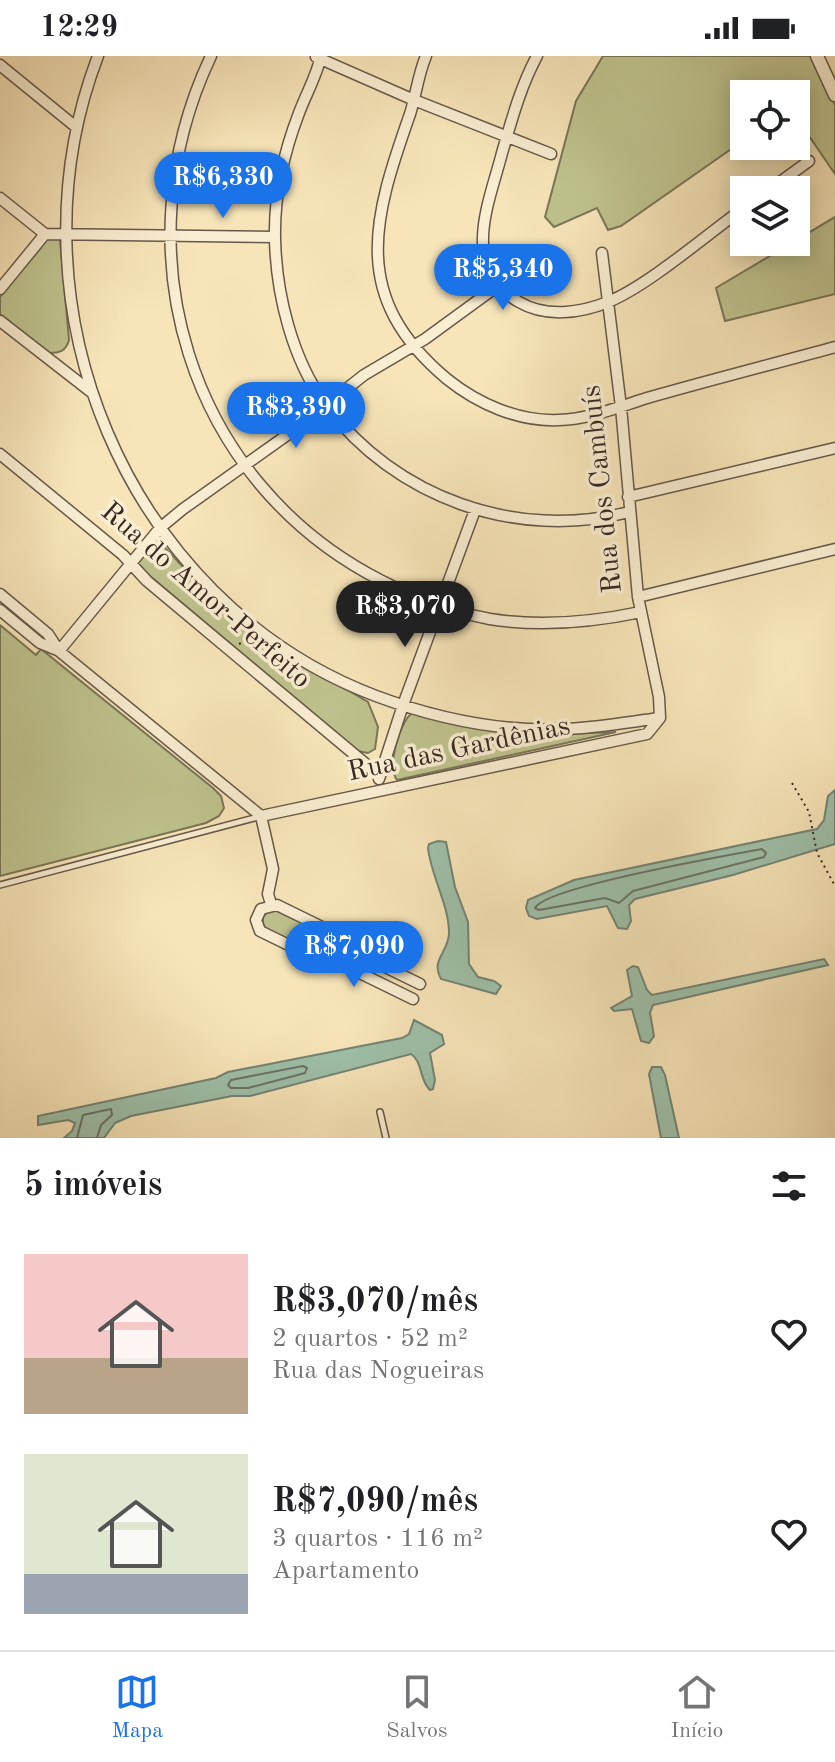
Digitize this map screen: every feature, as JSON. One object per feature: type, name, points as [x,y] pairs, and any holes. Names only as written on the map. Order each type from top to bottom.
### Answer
[{"type":"street","points":[[98,56],[76,127],[67,180],[65,234],[74,328],[91,392],[118,454],[160,528],[205,581],[262,631],[334,676],[403,705],[471,722],[538,730],[660,718]]},
{"type":"street","points":[[211,56],[195,94],[185,131],[173,195],[172,236],[178,309],[191,365],[214,418],[244,466],[280,507],[324,546],[367,573],[439,605],[493,619],[530,621],[574,622],[641,612]]},
{"type":"street","points":[[426,56],[385,188],[377,241],[383,288],[401,325],[433,367],[453,383],[495,408],[526,417],[558,420],[603,413],[835,347]]},
{"type":"street","points":[[537,56],[519,93],[482,228],[484,250],[499,285],[527,306],[551,312],[576,311],[607,303],[635,287],[730,218]]},
{"type":"street","points":[[818,56],[835,95]]},
{"type":"street","points":[[551,154],[414,100],[319,57],[281,169],[275,237],[287,317],[305,366],[326,404],[368,449],[437,494],[475,510],[521,520],[595,519],[629,512]]},
{"type":"street","points":[[0,65],[76,127]]},
{"type":"street","points":[[788,176],[809,161]]},
{"type":"street","points":[[0,198],[45,234],[275,237]]},
{"type":"street","points":[[0,289],[45,234]]},
{"type":"street","name":"Rua dos Cambuís","points":[[602,253],[621,407],[638,597],[659,697],[660,718]]},
{"type":"street","points":[[59,651],[160,528],[364,375],[415,345],[499,285]]},
{"type":"street","points":[[0,321],[91,392]]},
{"type":"street","points":[[628,497],[835,448]]},
{"type":"street","name":"Rua do Amor-Perfeito","points":[[0,454],[379,775]]},
{"type":"street","points":[[379,792],[379,775],[475,510]]},
{"type":"street","points":[[638,597],[835,549]]},
{"type":"street","points":[[0,594],[48,634],[59,651]]},
{"type":"street","points":[[0,610],[40,643],[59,651],[261,816],[273,869],[268,894],[271,904]]},
{"type":"street","name":"Rua das Gardênias","points":[[261,816],[647,734],[660,718]]},
{"type":"street","points":[[271,904],[322,925],[330,940],[420,984]]},
{"type":"street","points":[[271,904],[257,914],[260,931],[309,955],[321,954],[413,999]]},
{"type":"street","points":[[321,954],[330,940]]},
{"type":"lane","points":[[0,885],[261,816]]},
{"type":"lane","points":[[380,1112],[386,1138]]},
{"type":"path","points":[[229,649],[262,631]]},
{"type":"path","points":[[792,783],[809,812],[817,853],[835,886]]},
{"type":"shaded area","points":[[603,56],[813,56],[835,105],[835,174],[810,137],[810,80],[730,80],[730,150],[621,226],[608,230],[597,208],[554,227],[545,217],[576,101]]},
{"type":"shaded area","points":[[835,217],[835,294],[725,321],[716,288],[770,256],[810,256],[810,232]]},
{"type":"shaded area","points":[[47,239],[60,239],[69,340],[64,349],[53,353],[0,314],[0,297]]},
{"type":"shaded area","points":[[157,539],[210,596],[238,620],[272,646],[368,702],[378,727],[375,749],[368,753],[358,751],[138,566],[136,562]]},
{"type":"shaded area","points":[[0,625],[36,655],[41,649],[213,788],[221,796],[224,808],[219,816],[206,823],[0,876]]},
{"type":"shaded area","points":[[412,713],[464,725],[513,731],[616,732],[397,780],[393,765],[396,745]]},
{"type":"shaded area","points":[[275,910],[319,930],[324,940],[321,946],[311,950],[267,930],[263,917],[268,911]]},
{"type":"water","points":[[835,790],[835,844],[733,875],[635,899],[629,905],[631,921],[627,929],[618,928],[607,906],[537,919],[529,916],[526,908],[528,900],[574,880],[817,829],[824,820],[828,796]]},
{"type":"water","points":[[446,842],[455,887],[468,922],[469,964],[478,977],[501,986],[496,994],[441,979],[438,972],[449,933],[428,848],[429,844]]},
{"type":"water","points":[[824,959],[828,965],[653,1005],[650,1013],[654,1036],[649,1043],[641,1041],[632,1009],[614,1011],[611,1008],[632,996],[627,970],[633,966],[638,967],[652,995]]},
{"type":"water","points":[[414,1020],[442,1035],[444,1044],[430,1053],[435,1080],[430,1090],[411,1054],[250,1096],[232,1096],[131,1116],[115,1123],[104,1138],[64,1138],[75,1123],[68,1120],[38,1125],[38,1116],[216,1078],[228,1072],[402,1038],[409,1034]]},
{"type":"water","points":[[652,1067],[661,1067],[665,1075],[679,1138],[661,1138],[649,1074]]}]
